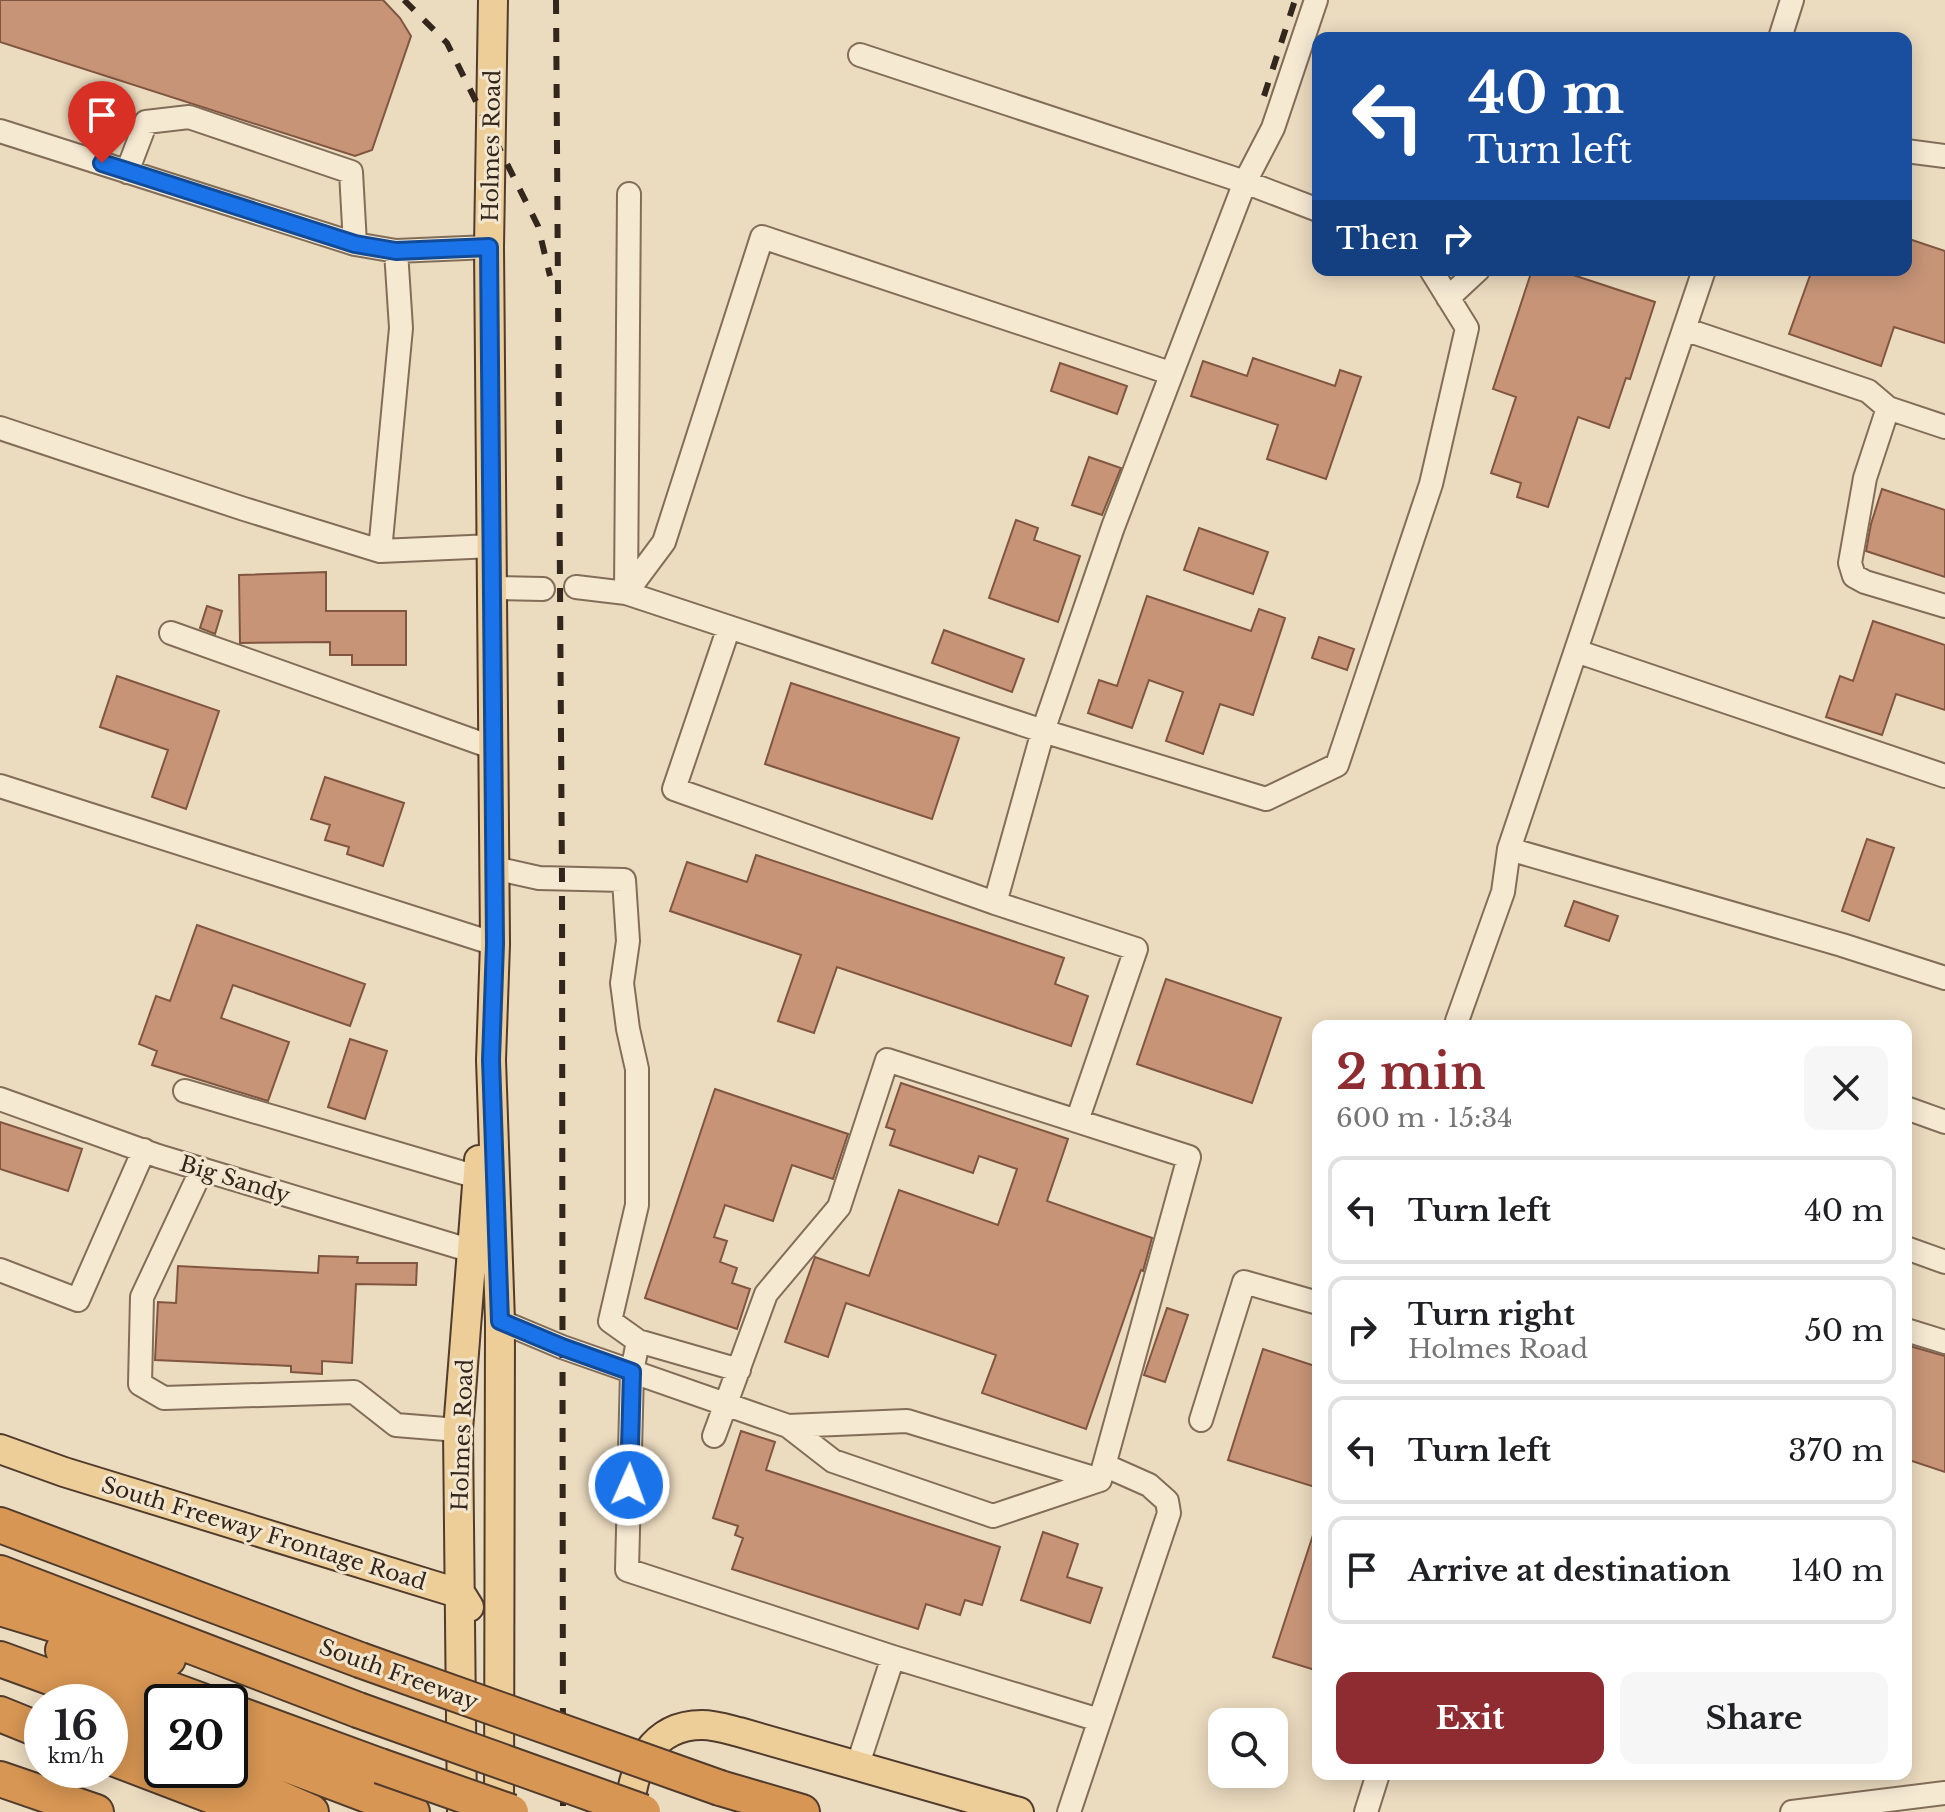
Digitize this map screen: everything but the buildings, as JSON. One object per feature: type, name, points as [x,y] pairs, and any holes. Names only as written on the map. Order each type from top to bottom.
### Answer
[{"type":"highway","name":"South Freeway","points":[[0,1525],[360,1660],[720,1788],[802,1812]]},
{"type":"highway","points":[[0,1573],[358,1710],[643,1812]]},
{"type":"highway","points":[[0,1608],[139,1651],[358,1710]]},
{"type":"highway","points":[[0,1627],[156,1684]]},
{"type":"highway","points":[[0,1659],[144,1711]]},
{"type":"highway","points":[[0,1680],[24,1690]]},
{"type":"highway","points":[[0,1714],[24,1724]]},
{"type":"highway","points":[[248,1718],[511,1812]]},
{"type":"highway","points":[[248,1750],[396,1806]]},
{"type":"highway","points":[[128,1764],[254,1812]]},
{"type":"highway","points":[[0,1779],[96,1812]]},
{"type":"highway","points":[[248,1785],[311,1812]]},
{"type":"main road","name":"Holmes Road","points":[[493,0],[489,247],[495,944],[491,1060],[500,1321],[499,1812]]},
{"type":"main road","name":"Holmes Road","points":[[462,1812],[458,1430],[477,1177],[491,1060]]},
{"type":"main road","name":"South Freeway Frontage Road","points":[[0,1449],[64,1472],[461,1594]]},
{"type":"main road","points":[[461,1594],[498,1653]]},
{"type":"main road","points":[[630,1812],[634,1774],[642,1758],[653,1745],[687,1726],[716,1726],[1019,1812]]},
{"type":"street","points":[[995,903],[1043,731],[1113,527],[1245,182],[1273,128],[1316,0]]},
{"type":"street","points":[[1782,32],[1792,0]]},
{"type":"street","points":[[860,55],[1245,182],[1312,208]]},
{"type":"street","points":[[127,172],[146,122],[189,117],[351,172],[355,244]]},
{"type":"street","points":[[0,131],[355,244],[396,251],[489,247]]},
{"type":"street","points":[[1912,152],[1945,156]]},
{"type":"street","points":[[626,593],[629,194]]},
{"type":"street","points":[[626,593],[664,542],[762,237],[1170,373]]},
{"type":"street","points":[[380,551],[401,328],[396,251]]},
{"type":"street","points":[[576,587],[626,593],[1043,731],[1266,799],[1337,765],[1431,484],[1467,328],[1435,276]]},
{"type":"street","points":[[1448,298],[1472,276]]},
{"type":"street","points":[[1457,1020],[1503,892],[1509,849],[1702,276]]},
{"type":"street","points":[[1684,329],[1868,391],[1888,408],[1945,427]]},
{"type":"street","points":[[1888,408],[1865,478],[1850,563],[1854,576],[1865,582],[1945,606]]},
{"type":"street","points":[[0,428],[380,551],[493,546]]},
{"type":"street","points":[[493,588],[543,589]]},
{"type":"street","points":[[729,627],[674,789],[995,903],[1136,949],[1077,1121]]},
{"type":"street","points":[[171,633],[494,748]]},
{"type":"street","points":[[1576,651],[1945,776]]},
{"type":"street","points":[[0,786],[495,944]]},
{"type":"street","points":[[1509,849],[1842,945],[1945,978]]},
{"type":"street","points":[[494,868],[539,878],[624,880],[628,941],[622,983],[637,1069],[637,1205],[610,1321],[638,1341],[739,1370]]},
{"type":"street","points":[[714,1436],[766,1294],[839,1207],[887,1060],[1189,1157],[1102,1472]]},
{"type":"street","points":[[185,1091],[477,1177]]},
{"type":"street","name":"Big Sandy","points":[[0,1099],[202,1169],[472,1251]]},
{"type":"street","points":[[1912,1110],[1945,1122]]},
{"type":"street","points":[[0,1270],[78,1300],[144,1150]]},
{"type":"street","points":[[202,1169],[142,1297],[140,1384],[164,1398],[354,1392],[396,1425],[458,1430]]},
{"type":"street","points":[[1912,1250],[1945,1262]]},
{"type":"street","points":[[1201,1420],[1244,1282],[1312,1301]]},
{"type":"street","points":[[500,1321],[562,1347],[788,1426],[833,1461],[993,1516],[1102,1472]]},
{"type":"street","points":[[1912,1332],[1945,1342]]},
{"type":"street","points":[[638,1341],[632,1372],[627,1570],[1099,1720]]},
{"type":"street","points":[[788,1426],[907,1421],[1149,1485],[1167,1501],[1169,1513],[1069,1812]]},
{"type":"street","points":[[857,1767],[893,1657]]},
{"type":"street","points":[[1366,1812],[1376,1780]]},
{"type":"street","points":[[1792,1812],[1945,1793]]},
{"type":"railway","points":[[404,0],[447,43],[538,226],[550,276]]},
{"type":"railway","points":[[556,0],[562,880],[563,1812]]},
{"type":"railway","points":[[1264,96],[1295,0]]},
{"type":"route","points":[[102,163],[355,244],[396,251],[489,247],[495,944],[491,1060],[500,1321],[632,1372],[629,1485]]}]
